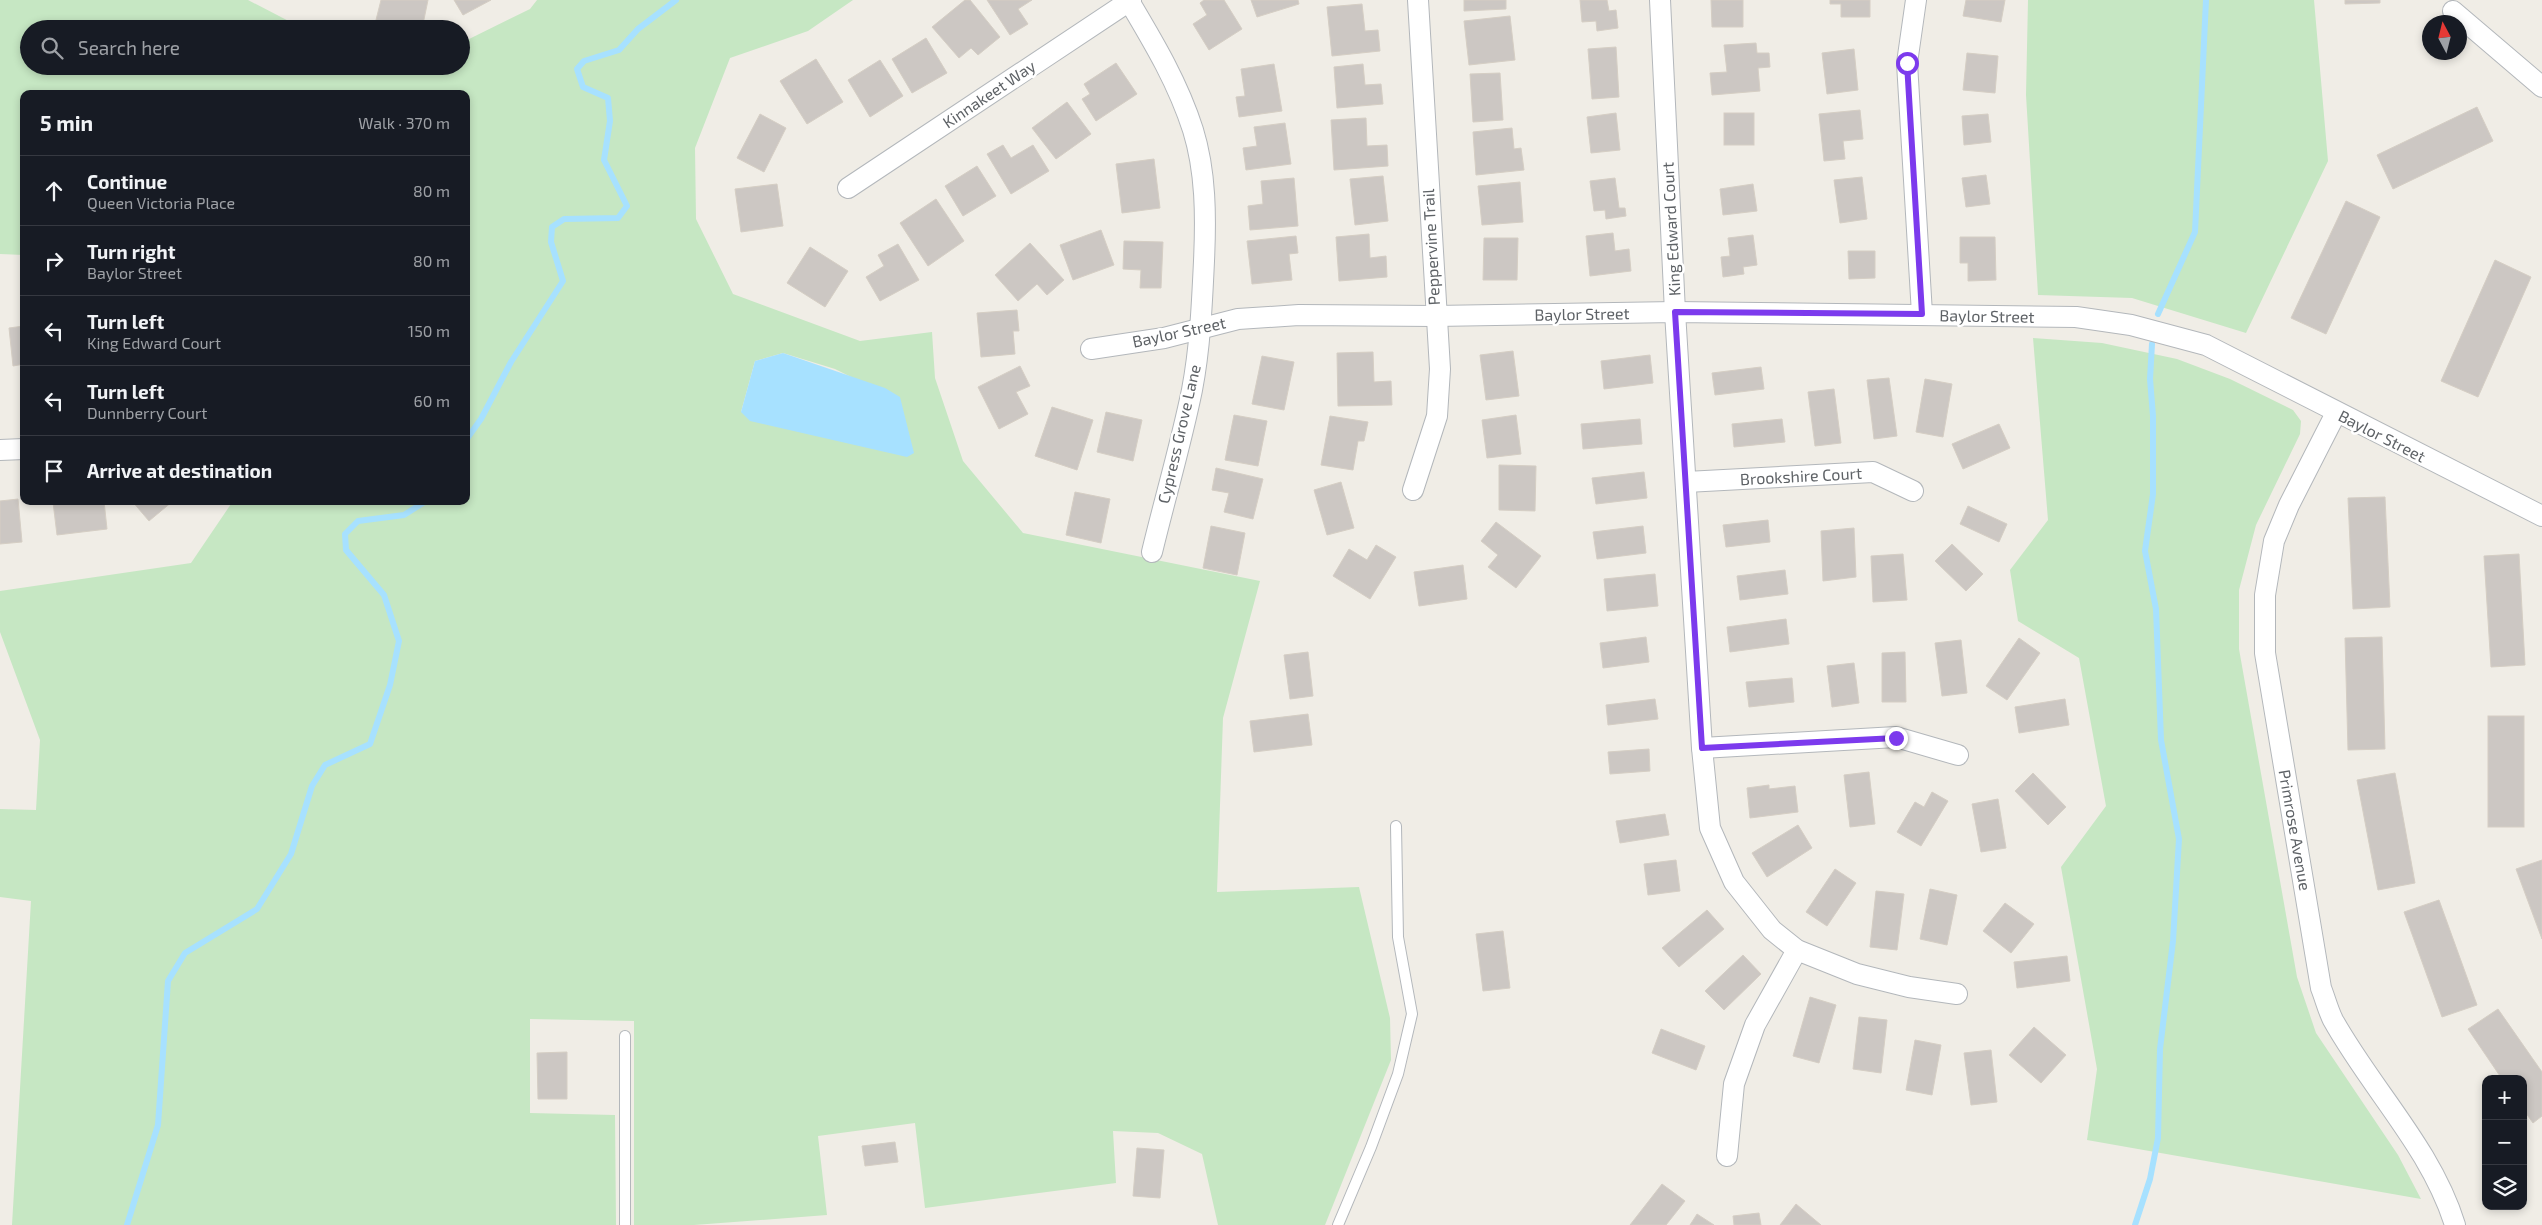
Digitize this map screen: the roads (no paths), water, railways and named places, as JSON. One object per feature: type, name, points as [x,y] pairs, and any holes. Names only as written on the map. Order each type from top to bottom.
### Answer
[{"type":"street","name":"Kinnakeet Way","points":[[848,188],[1130,0]]},
{"type":"street","name":"Cypress Grove Lane","points":[[1130,0],[1162,56],[1179,91],[1193,132],[1202,171],[1205,225],[1201,328],[1192,389],[1152,552]]},
{"type":"street","name":"Peppervine Trail","points":[[1414,490],[1437,416],[1440,369],[1435,316],[1418,0]]},
{"type":"street","name":"King Edward Court","points":[[1660,0],[1675,312],[1702,748],[1710,828],[1734,882],[1772,930],[1797,950],[1857,974],[1909,987],[1957,994]]},
{"type":"street","points":[[1916,0],[1907,63],[1922,314]]},
{"type":"street","points":[[2453,11],[2542,87]]},
{"type":"street","name":"Baylor Street","points":[[1091,349],[1164,338],[1238,319],[1299,315],[1435,316],[1675,312],[2076,317],[2131,324],[2206,345],[2336,413],[2542,516]]},
{"type":"street","name":"Primrose Avenue","points":[[2336,413],[2289,505],[2274,541],[2265,595],[2265,653],[2321,988],[2332,1019],[2426,1160],[2447,1198],[2455,1225]]},
{"type":"street","points":[[0,450],[20,449]]},
{"type":"street","name":"Brookshire Court","points":[[1686,482],[1873,472],[1912,490]]},
{"type":"street","points":[[1702,748],[1896,738],[1958,755]]},
{"type":"street","points":[[1727,1156],[1734,1084],[1755,1025],[1797,950]]},
{"type":"lane","points":[[1338,1225],[1371,1147],[1398,1074],[1412,1014],[1398,937],[1396,826]]},
{"type":"lane","points":[[625,1036],[625,1225]]},
{"type":"water","points":[[783,353],[885,388],[900,397],[914,453],[907,457],[750,421],[741,412],[755,361]]},
{"type":"waterway","points":[[470,434],[481,419],[511,362],[563,281],[551,242],[552,227],[564,219],[618,218],[627,206],[604,160],[610,121],[608,98],[583,87],[577,69],[584,61],[619,50],[638,29],[676,0]]},
{"type":"waterway","points":[[2158,314],[2195,232],[2206,0]]},
{"type":"waterway","points":[[2135,1225],[2150,1179],[2158,1138],[2160,1049],[2173,941],[2179,839],[2161,740],[2156,609],[2145,551],[2153,494],[2153,416],[2150,379],[2152,344]]},
{"type":"waterway","points":[[127,1225],[158,1125],[168,981],[185,953],[257,909],[291,854],[312,786],[325,765],[370,744],[390,685],[399,641],[384,595],[346,550],[345,534],[358,521],[404,515],[420,505]]}]
